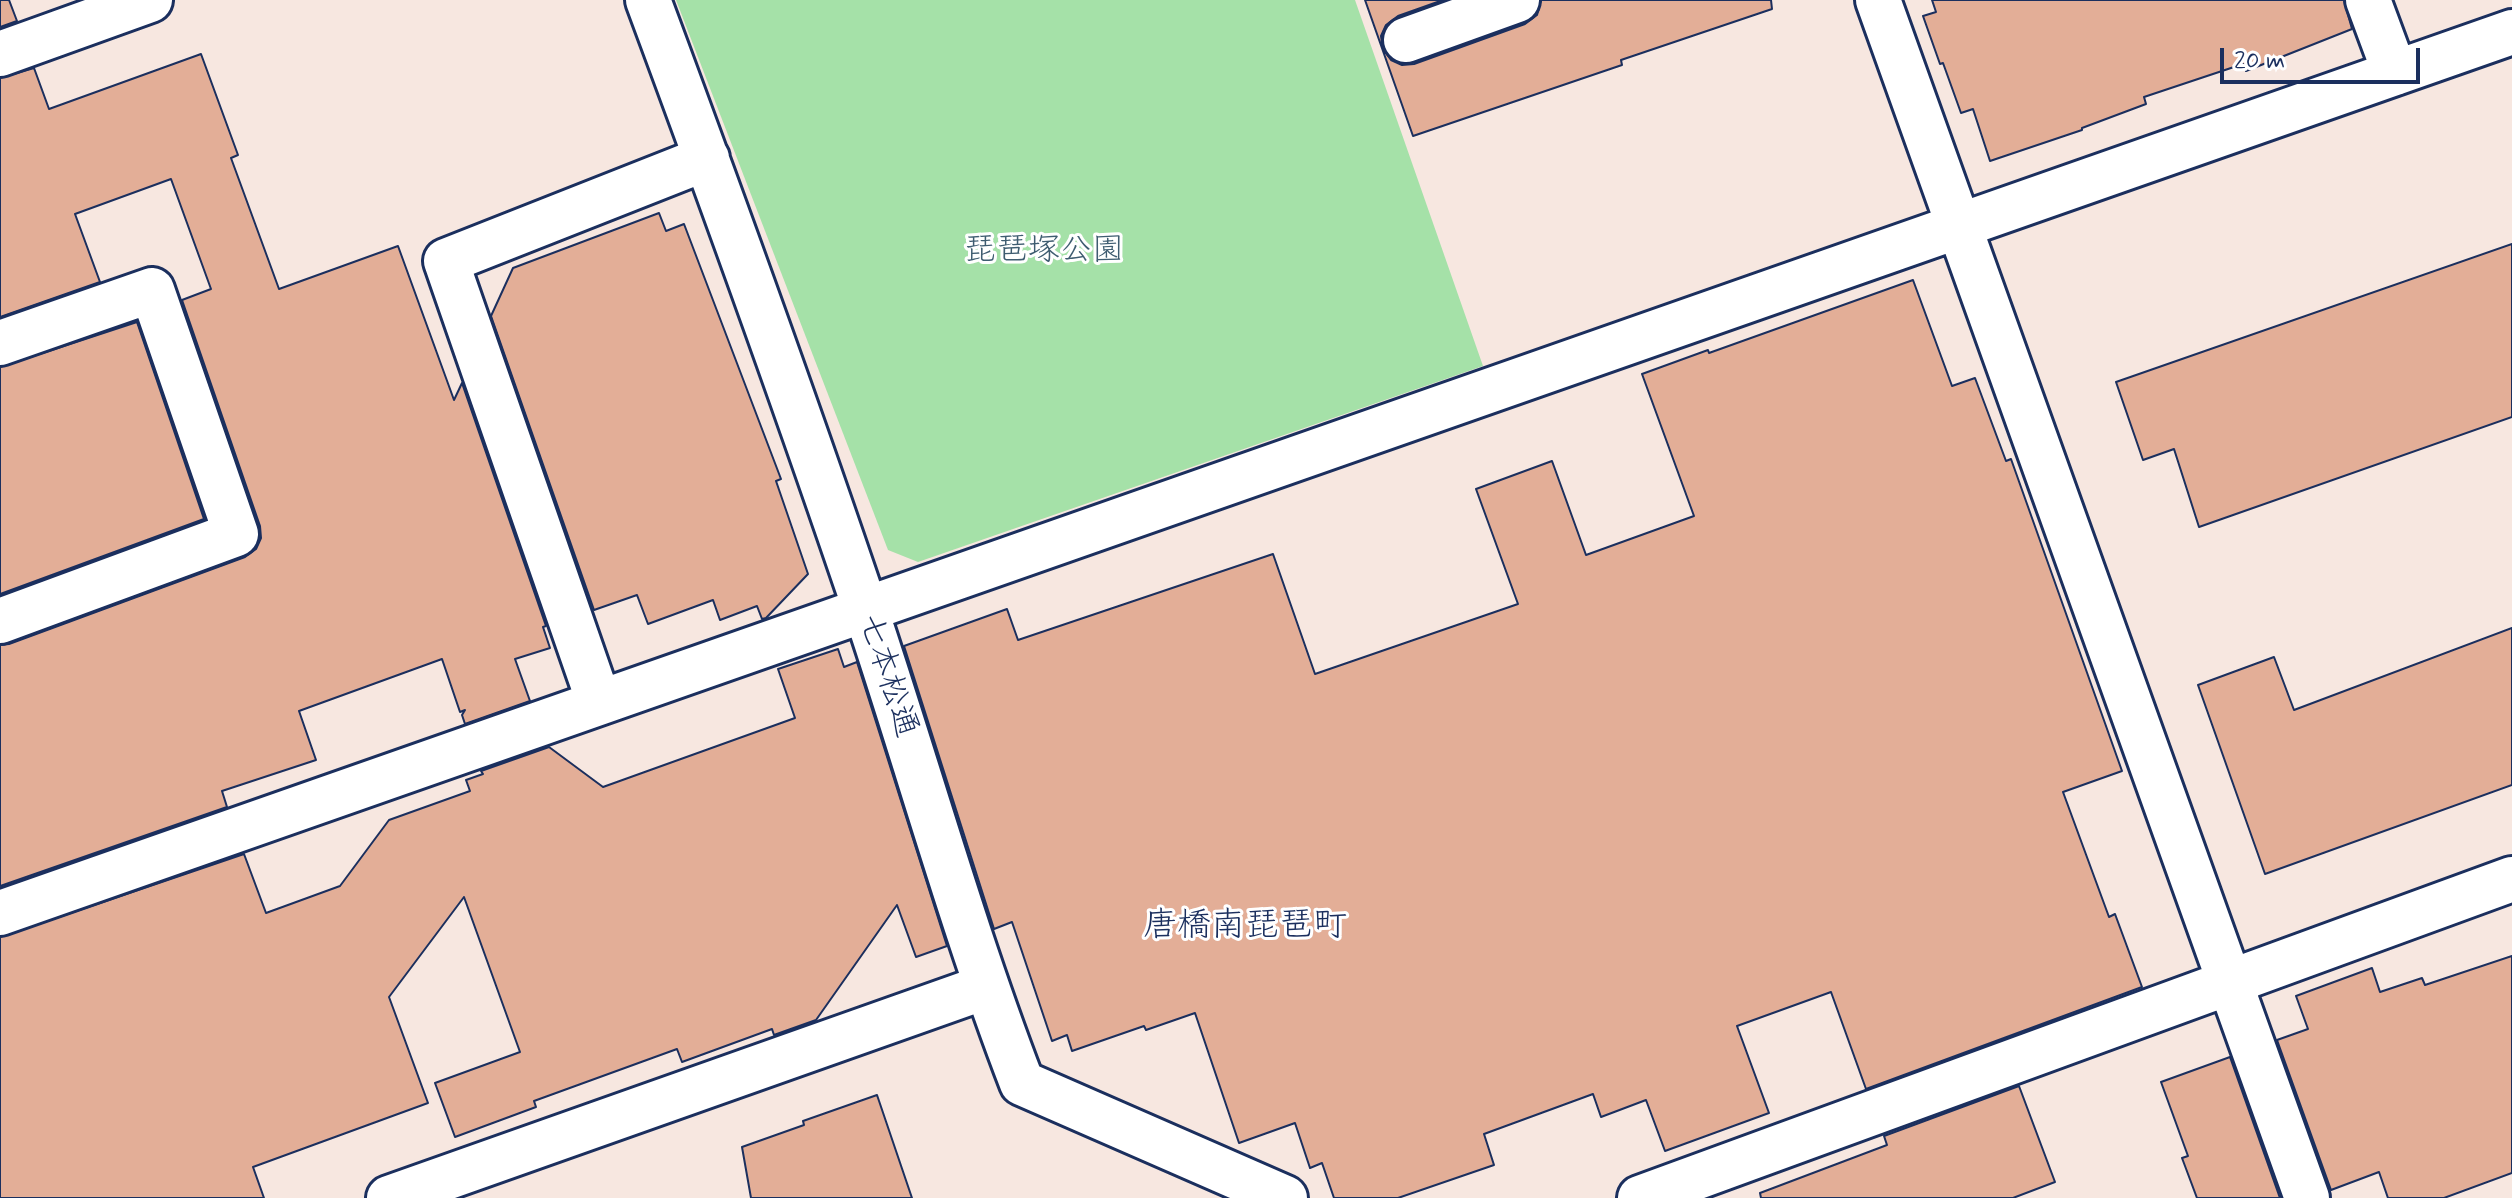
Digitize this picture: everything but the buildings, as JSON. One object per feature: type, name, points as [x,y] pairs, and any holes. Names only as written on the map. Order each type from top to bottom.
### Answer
[{"type":"street","points":[[0,54],[150,0]]},
{"type":"street","name":"七本松通","points":[[648,0],[707,158],[865,609],[985,987],[1022,1083],[1285,1198]]},
{"type":"street","points":[[1406,40],[1517,0]]},
{"type":"street","points":[[1878,0],[2307,1198]]},
{"type":"street","points":[[2368,0],[2395,73]]},
{"type":"street","points":[[0,913],[2512,32]]},
{"type":"street","points":[[599,702],[446,261],[707,158]]},
{"type":"street","points":[[0,343],[152,290],[236,534],[0,621]]},
{"type":"street","points":[[1640,1198],[1703,1187],[2229,981],[2512,879]]},
{"type":"street","points":[[389,1198],[985,987]]},
{"type":"green space","name":"琵琶塚公園","points":[[676,0],[1355,0],[1483,366],[918,562],[888,550]]},
{"type":"district","name":"唐橋南琵琶町","points":[[1245,928]]}]
